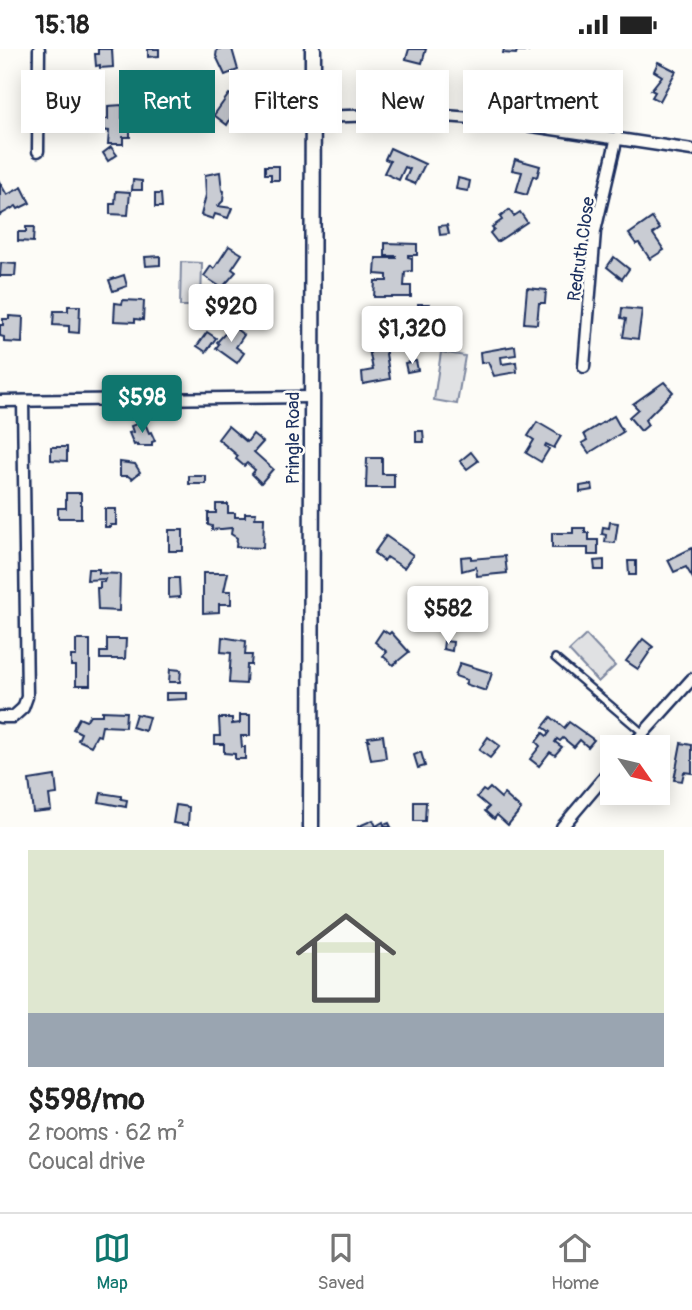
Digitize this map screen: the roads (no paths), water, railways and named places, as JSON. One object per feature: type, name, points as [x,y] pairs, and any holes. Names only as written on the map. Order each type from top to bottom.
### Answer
[{"type":"street","points":[[38,151],[39,49]]},
{"type":"street","name":"Pringle Road","points":[[313,49],[313,70]]},
{"type":"street","points":[[342,117],[431,115],[486,119],[692,150]]},
{"type":"street","name":"Pringle Road","points":[[311,827],[313,133]]},
{"type":"street","name":"Redruth Close","points":[[584,367],[595,231],[617,137]]},
{"type":"street","points":[[0,401],[313,397]]},
{"type":"street","points":[[0,717],[13,716],[23,708],[27,697],[23,401]]},
{"type":"street","points":[[643,733],[692,679]]},
{"type":"street","points":[[562,827],[600,782]]},
{"type":"lane","points":[[555,658],[643,733]]}]
